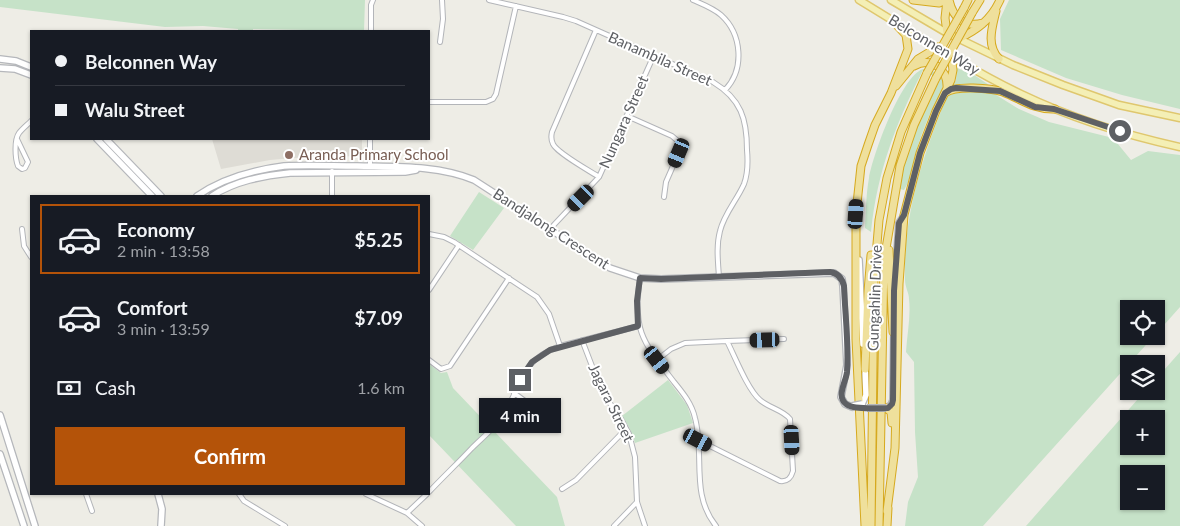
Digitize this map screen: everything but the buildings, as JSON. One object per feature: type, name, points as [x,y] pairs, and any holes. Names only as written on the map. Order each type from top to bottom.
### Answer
[{"type":"highway","points":[[913,0],[939,3],[947,0]]},
{"type":"highway","points":[[947,0],[945,18],[947,33]]},
{"type":"highway","points":[[947,0],[953,12],[960,20],[971,25],[985,22]]},
{"type":"highway","name":"Gungahlin Drive","points":[[871,526],[874,286],[876,243],[882,199],[909,110],[927,73],[968,0]]},
{"type":"highway","name":"Gungahlin Drive","points":[[879,526],[882,287],[888,227],[897,179],[914,125],[936,78],[980,0]]},
{"type":"highway","points":[[958,39],[973,32],[985,22],[999,3]]},
{"type":"highway","points":[[999,3],[991,43],[992,49],[999,59]]},
{"type":"highway","points":[[865,526],[856,339],[856,214],[861,166],[907,53],[908,45],[905,33],[892,20]]},
{"type":"highway","points":[[891,92],[923,55],[938,48]]},
{"type":"highway","points":[[888,511],[895,448],[899,284],[904,215],[920,153],[936,111],[953,76],[951,55]]},
{"type":"highway","points":[[908,71],[913,66],[922,62],[936,65],[946,75],[946,91]]},
{"type":"highway","points":[[946,91],[956,88],[992,90],[1002,92],[1035,107],[1054,109]]},
{"type":"highway","points":[[865,369],[869,275],[876,216],[882,199]]},
{"type":"highway","points":[[888,227],[893,345]]},
{"type":"highway","points":[[886,408],[892,414],[887,526]]},
{"type":"main road","name":"Belconnen Way","points":[[859,0],[989,78],[1054,109],[1120,131],[1180,147]]},
{"type":"main road","name":"Belconnen Way","points":[[891,0],[947,33],[999,59],[1119,105],[1180,118]]},
{"type":"main road","points":[[947,33],[951,55]]},
{"type":"main road","points":[[938,48],[958,39]]},
{"type":"street","points":[[371,30],[372,0]]},
{"type":"street","points":[[440,42],[443,19],[442,0]]},
{"type":"street","name":"Banambila Street","points":[[489,0],[564,17],[596,30],[713,82],[725,90],[738,105],[747,135],[748,163],[744,183],[724,220],[719,234],[718,277]]},
{"type":"street","points":[[693,0],[720,14],[736,38],[739,52],[738,66],[733,79],[725,90]]},
{"type":"street","points":[[430,102],[486,102],[495,98],[516,6]]},
{"type":"street","points":[[596,30],[552,132],[551,139],[558,150],[599,177]]},
{"type":"street","name":"Nungara Street","points":[[550,229],[599,177],[654,56]]},
{"type":"street","points":[[0,59],[16,61],[30,70]]},
{"type":"street","points":[[0,68],[30,70]]},
{"type":"street","points":[[627,116],[672,136],[679,142],[680,150],[666,182],[664,197]]},
{"type":"street","points":[[17,139],[28,162],[25,168],[22,169],[16,162],[17,139],[18,134],[30,122]]},
{"type":"street","points":[[98,140],[151,195]]},
{"type":"street","points":[[107,140],[160,195]]},
{"type":"street","points":[[370,140],[370,169]]},
{"type":"street","name":"Bandjalong Crescent","points":[[199,195],[228,180],[264,168],[292,166],[405,172],[421,169],[448,172],[474,180],[610,268],[640,278],[661,279],[834,273],[839,276],[844,286],[847,365],[841,395],[844,403],[851,407],[886,408]]},
{"type":"street","points":[[332,169],[332,195]]},
{"type":"street","name":"Bandjalong Crescent","points":[[214,195],[231,186],[272,175],[332,169]]},
{"type":"street","points":[[136,180],[141,175]]},
{"type":"street","points":[[856,214],[866,395],[863,406]]},
{"type":"street","points":[[886,408],[890,407],[893,401],[896,258],[899,223],[904,215]]},
{"type":"street","points":[[22,229],[24,246],[30,255]]},
{"type":"street","points":[[430,234],[444,237],[459,245],[537,297],[554,323],[560,346]]},
{"type":"street","points":[[430,288],[459,245]]},
{"type":"street","points":[[430,361],[441,369],[450,366],[509,278]]},
{"type":"street","points":[[640,278],[637,301],[638,326],[646,345],[691,406],[696,421],[698,440],[700,492],[705,509],[716,526]]},
{"type":"street","points":[[430,491],[493,428],[503,415],[525,370],[532,362],[545,352],[560,346],[638,326]]},
{"type":"street","points":[[657,360],[685,343],[784,339]]},
{"type":"street","name":"Jagara Street","points":[[582,340],[602,392],[626,429],[635,457],[637,502],[645,526]]},
{"type":"street","points":[[698,440],[780,481],[785,481],[791,477],[793,471],[790,419],[757,397],[727,341]]},
{"type":"street","points":[[514,393],[544,416]]},
{"type":"street","points":[[0,415],[35,526]]},
{"type":"street","points":[[562,489],[576,480],[626,429]]},
{"type":"street","points":[[0,454],[24,526]]},
{"type":"street","points":[[86,495],[92,511]]},
{"type":"street","points":[[158,495],[162,509],[162,526]]},
{"type":"street","points":[[240,495],[244,501],[284,526]]},
{"type":"street","points":[[368,495],[407,513],[422,526]]},
{"type":"street","points":[[407,513],[426,495]]},
{"type":"street","points":[[614,526],[637,502]]},
{"type":"shaded area","name":"Aranda Primary School","points":[[212,140],[362,140],[362,156],[270,160],[221,169]]},
{"type":"green space","points":[[0,0],[365,0],[364,30],[238,30],[203,26],[165,27],[0,7]]},
{"type":"green space","points":[[1009,0],[1180,0],[1180,109],[1122,95],[1066,78],[1001,50],[1000,19]]},
{"type":"green space","points":[[957,68],[974,75],[992,87],[953,86],[956,80]]},
{"type":"green space","points":[[923,69],[939,75],[943,85],[941,94],[923,130],[908,181],[904,190],[900,189],[901,176],[909,148],[940,80],[923,70],[904,109],[889,148],[878,189],[871,232],[865,228],[866,203],[869,178],[876,152],[897,100],[915,75]]},
{"type":"green space","points":[[956,91],[993,93],[1019,109],[1049,122],[1113,138],[1131,160],[1148,151],[1180,155],[1180,307],[1165,324],[1165,300],[1120,300],[1120,345],[1146,345],[1137,355],[1120,355],[1120,374],[983,526],[905,526],[908,502],[918,477],[914,362],[906,352],[910,312],[905,280],[907,233],[922,165],[946,99],[950,93]]},
{"type":"green space","points":[[479,192],[504,208],[473,250],[450,236]]},
{"type":"green space","points":[[1180,352],[1180,526],[1026,526],[1120,419],[1120,455],[1165,455],[1165,410],[1128,410],[1137,400],[1165,400],[1165,369]]},
{"type":"green space","points":[[430,365],[441,373],[447,372],[453,388],[557,497],[565,526],[516,526],[430,436]]},
{"type":"green space","points":[[668,380],[687,405],[693,423],[635,443],[629,427],[622,416]]},
{"type":"place","name":"Aranda Primary School","points":[[289,155]]},
{"type":"route","points":[[520,380],[532,362],[545,352],[560,346],[638,326],[636,311],[640,278],[661,279],[830,272],[839,276],[844,286],[847,365],[842,400],[845,404],[852,407],[888,408],[893,400],[894,291],[899,223],[904,215],[920,153],[945,93],[956,88],[1000,91],[1035,107],[1054,109],[1120,131]]}]
